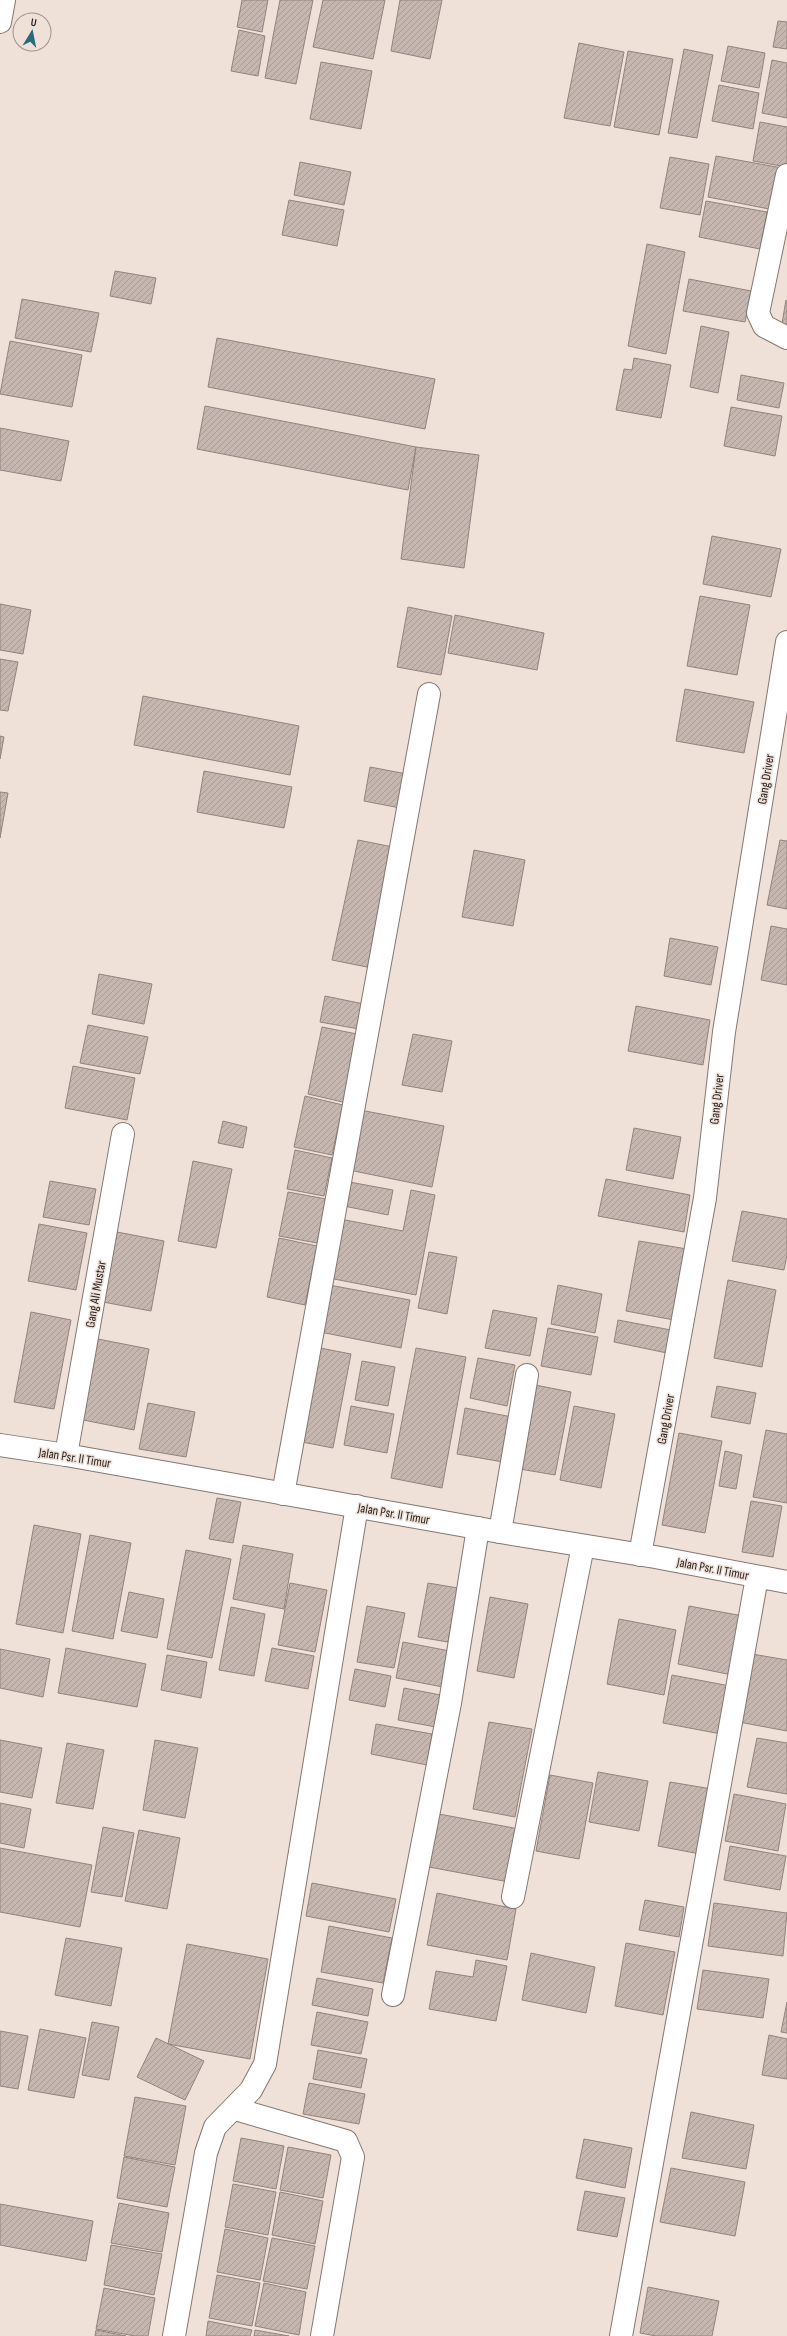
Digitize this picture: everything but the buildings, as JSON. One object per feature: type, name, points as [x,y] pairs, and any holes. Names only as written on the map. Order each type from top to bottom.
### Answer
[{"type":"street","points":[[0,22],[4,0]]},
{"type":"street","points":[[787,175],[758,314],[764,326],[787,338]]},
{"type":"street","name":"Gang Driver","points":[[640,1555],[705,1198],[724,1032],[787,642]]},
{"type":"street","points":[[284,1494],[429,694]]},
{"type":"street","name":"Gang Ali Mustar","points":[[66,1455],[123,1134]]},
{"type":"street","points":[[500,1532],[527,1375]]},
{"type":"street","name":"Jalan Psr. II Timur","points":[[0,1445],[66,1455],[787,1582]]},
{"type":"street","points":[[174,2336],[206,2153],[215,2127],[235,2109],[251,2090],[265,2064],[357,1506]]},
{"type":"street","points":[[393,1995],[450,1703],[478,1528]]},
{"type":"street","points":[[513,1897],[583,1546]]},
{"type":"street","points":[[621,2336],[757,1577]]},
{"type":"street","points":[[235,2109],[346,2140],[351,2151],[353,2157],[322,2336]]}]
